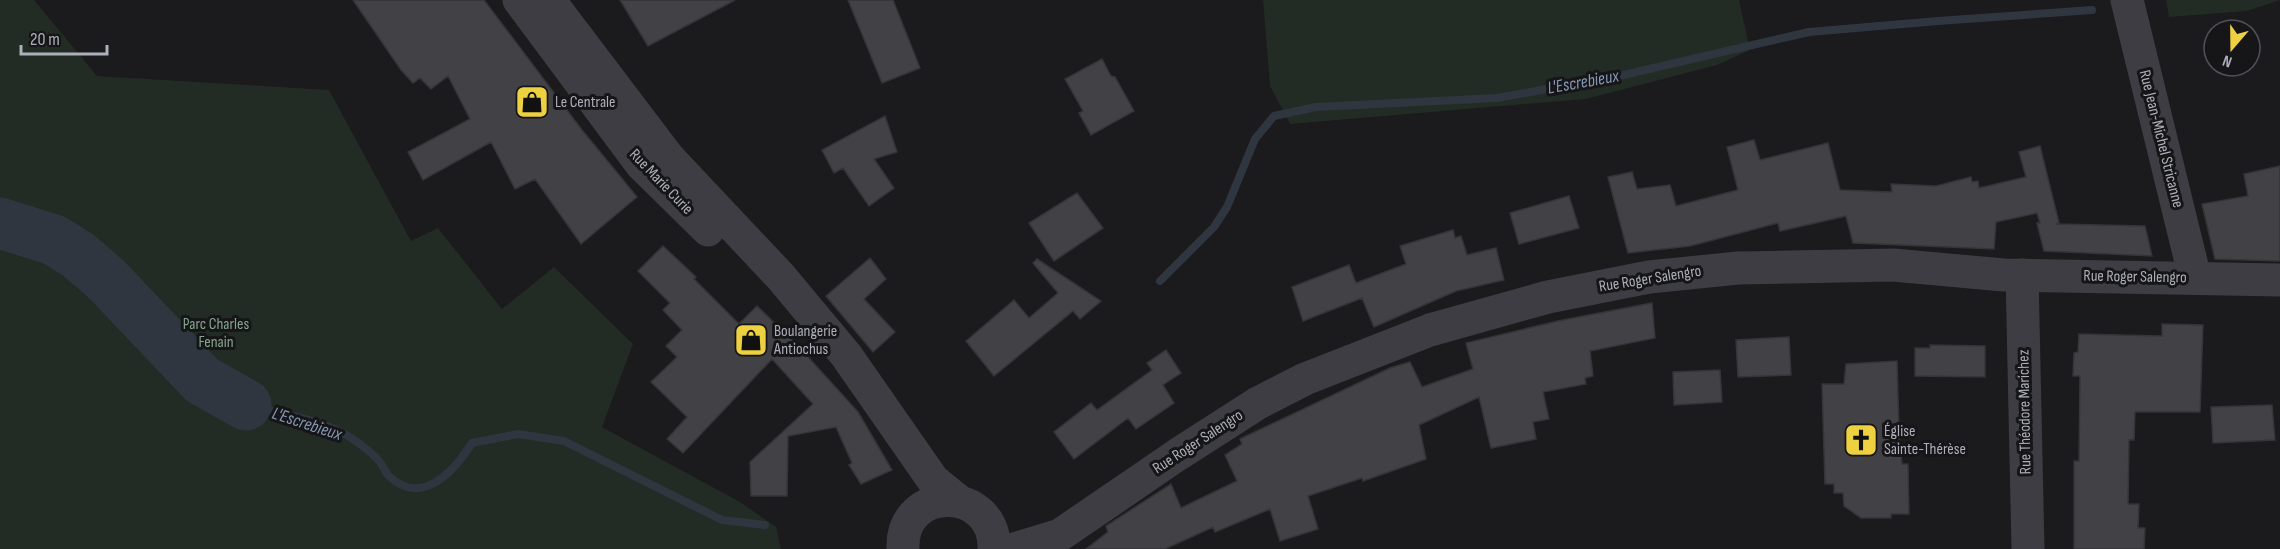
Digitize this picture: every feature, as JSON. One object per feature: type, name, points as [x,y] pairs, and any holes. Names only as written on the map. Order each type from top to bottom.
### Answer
[{"type":"street","name":"Rue Marie Curie","points":[[519,0],[650,175],[762,281],[832,340]]},
{"type":"street","name":"Rue Marie Curie","points":[[549,0],[668,157],[781,277],[832,340],[864,380],[933,480],[970,508]]},
{"type":"street","name":"Rue Jean-Michel Stricanne","points":[[2127,0],[2194,278]]},
{"type":"street","name":"Rue Roger Salengro","points":[[1014,549],[1054,538],[1258,403],[1343,362],[1430,330],[1487,313],[1607,285],[1710,269],[1893,265],[2022,275],[2280,280]]},
{"type":"street","name":"Rue Théodore Marichez","points":[[2022,275],[2028,549]]},
{"type":"street","name":"Rue Marie Curie","points":[[898,431],[913,474],[911,518],[905,531],[903,549]]},
{"type":"street","points":[[911,518],[929,504],[944,500],[970,508],[992,531],[994,549]]},
{"type":"street","name":"Rue Roger Salengro","points":[[970,508],[1001,523],[1026,530],[1056,529],[1077,523]]},
{"type":"green space","name":"Parc Charles Fenain","points":[[0,0],[34,0],[97,76],[329,90],[411,241],[438,228],[502,309],[554,267],[633,344],[602,427],[740,502],[776,527],[781,549],[0,549]]},
{"type":"green space","points":[[1263,0],[1739,0],[1750,50],[1717,65],[1586,99],[1290,124],[1270,86]]},
{"type":"green space","points":[[2166,0],[2280,0],[2247,11],[2169,17]]},
{"type":"building","points":[[353,0],[484,0],[582,130],[637,197],[581,244],[535,179],[515,189],[491,142],[423,180],[408,152],[470,119],[448,76],[431,89],[420,78],[413,83],[401,70]]},
{"type":"building","points":[[620,0],[735,0],[648,46]]},
{"type":"building","points":[[848,0],[893,0],[920,68],[882,83]]},
{"type":"building","points":[[1102,59],[1134,111],[1091,135],[1079,113],[1083,111],[1065,79]]},
{"type":"building","points":[[885,116],[897,152],[874,159],[894,188],[869,206],[843,168],[834,173],[822,150]]},
{"type":"building","points":[[1754,140],[1760,160],[1828,143],[1840,190],[1892,192],[1891,184],[1936,186],[1971,177],[1972,182],[1978,181],[1979,188],[2026,177],[2019,152],[2040,146],[2059,223],[2056,224],[2145,226],[2152,256],[2044,251],[2037,223],[2040,223],[2037,213],[1996,222],[1994,249],[1853,243],[1846,216],[1780,231],[1778,223],[1690,246],[1628,253],[1608,177],[1632,172],[1637,189],[1670,185],[1676,206],[1738,190],[1727,147]]},
{"type":"building","points":[[2280,166],[2280,261],[2215,259],[2202,204],[2248,196],[2244,174]]},
{"type":"building","points":[[1077,193],[1103,228],[1054,261],[1029,223]]},
{"type":"building","points":[[1569,196],[1579,228],[1519,244],[1510,213]]},
{"type":"building","points":[[1453,230],[1455,238],[1461,236],[1467,255],[1496,248],[1504,280],[1456,291],[1374,327],[1362,298],[1303,321],[1292,287],[1349,265],[1356,283],[1406,264],[1400,246]]},
{"type":"building","points":[[663,246],[696,277],[694,279],[739,324],[757,306],[799,347],[858,412],[892,470],[861,484],[849,465],[852,463],[836,427],[788,436],[787,496],[751,496],[750,462],[813,404],[772,359],[683,453],[667,439],[687,417],[651,382],[677,357],[666,346],[682,330],[663,310],[670,303],[638,271]]},
{"type":"building","points":[[870,258],[886,279],[864,299],[895,332],[873,352],[826,296]]},
{"type":"building","points":[[1037,259],[1101,301],[1080,319],[1073,311],[994,376],[966,341],[1014,300],[1029,318],[1058,293],[1033,263]]},
{"type":"building","points":[[1652,303],[1655,338],[1590,351],[1593,376],[1585,378],[1586,384],[1543,392],[1549,419],[1533,422],[1536,439],[1491,448],[1479,397],[1419,425],[1426,459],[1363,481],[1362,478],[1308,496],[1318,529],[1280,541],[1270,509],[1215,532],[1213,527],[1165,549],[1086,549],[1108,532],[1106,526],[1171,484],[1181,508],[1237,481],[1225,455],[1242,444],[1240,439],[1390,368],[1410,362],[1422,387],[1473,369],[1466,343],[1558,321]]},
{"type":"building","points":[[2162,324],[2203,325],[2200,412],[2135,412],[2134,440],[2129,440],[2128,504],[2139,504],[2138,528],[2145,528],[2144,549],[2074,549],[2074,461],[2079,461],[2080,376],[2073,376],[2074,353],[2078,352],[2079,334],[2162,336]]},
{"type":"building","points":[[1789,337],[1791,375],[1738,377],[1736,340]]},
{"type":"building","points":[[1930,345],[1985,346],[1985,377],[1915,376],[1915,348],[1930,348]]},
{"type":"building","points":[[1166,350],[1181,373],[1163,385],[1174,403],[1136,429],[1128,418],[1074,459],[1054,432],[1091,403],[1097,410],[1152,370],[1147,363]]},
{"type":"building","name":"Église Sainte-Thérèse","points":[[1897,361],[1899,434],[1902,464],[1908,464],[1909,514],[1891,514],[1891,518],[1861,518],[1844,506],[1843,493],[1834,493],[1834,484],[1825,484],[1822,384],[1844,384],[1846,364]]},
{"type":"building","points":[[1720,370],[1722,402],[1674,405],[1673,372]]},
{"type":"building","points":[[2272,405],[2275,440],[2213,443],[2211,407]]},
{"type":"waterway","name":"L'Escrebieux","points":[[1160,281],[1214,227],[1227,207],[1255,139],[1274,116],[1316,107],[1497,98],[1619,76],[1809,32],[2092,10]]},
{"type":"waterway","name":"L'Escrebieux","points":[[0,223],[54,240],[78,255],[106,279],[202,380],[246,405]]},
{"type":"waterway","name":"L'Escrebieux","points":[[246,405],[308,420],[343,433],[372,454],[389,476],[401,485],[414,488],[425,487],[447,474],[472,443],[518,434],[564,441],[722,520],[765,525]]},
{"type":"place","name":"Le Centrale","points":[[532,102]]},
{"type":"place","name":"Boulangerie Antiochus","points":[[751,340]]},
{"type":"place","name":"Église Sainte-Thérèse","points":[[1861,440]]}]
